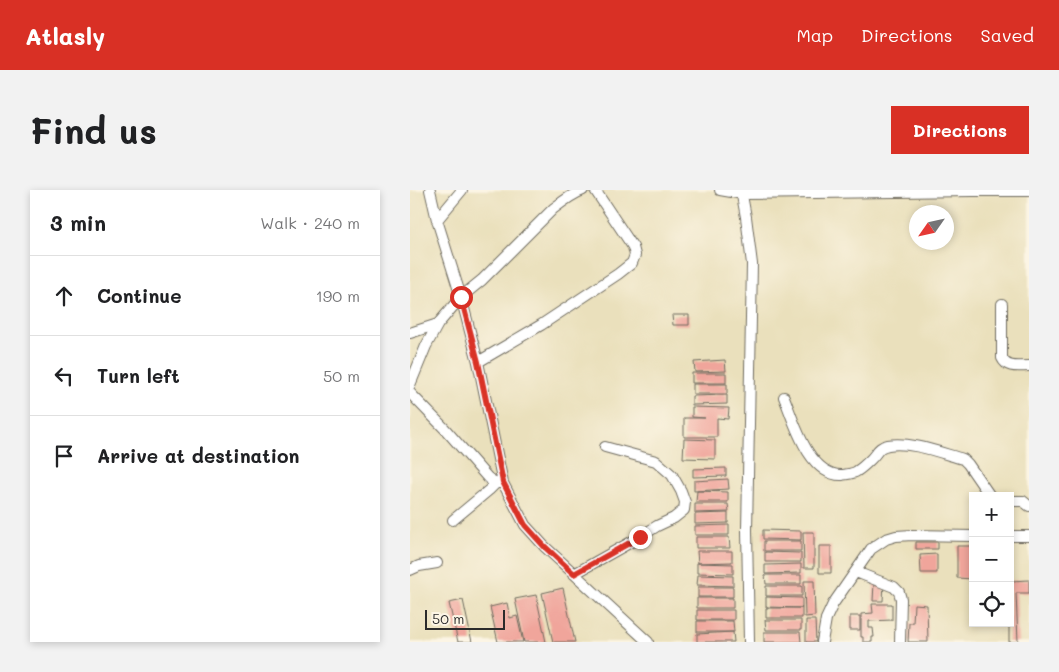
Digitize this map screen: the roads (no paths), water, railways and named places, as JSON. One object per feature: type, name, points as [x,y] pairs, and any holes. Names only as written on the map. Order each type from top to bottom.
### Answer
[{"type":"street","points":[[430,190],[478,362],[499,483],[525,525],[544,546],[648,642]]},
{"type":"street","points":[[438,220],[462,190]]},
{"type":"street","points":[[410,382],[438,324],[461,297],[488,275],[553,210],[571,196],[583,190]]},
{"type":"street","points":[[478,362],[541,325],[632,263],[635,255],[632,247],[595,190]]},
{"type":"street","points":[[720,190],[742,192],[1029,191]]},
{"type":"street","points":[[742,192],[752,264],[747,530],[749,642]]},
{"type":"street","points":[[1002,304],[1002,358],[1009,366],[1029,366]]},
{"type":"street","points":[[410,333],[438,324]]},
{"type":"street","points":[[410,393],[488,478],[499,483]]},
{"type":"street","points":[[784,397],[803,444],[815,461],[833,475],[856,472],[872,458],[879,448],[888,445],[908,444],[963,459],[987,492]]},
{"type":"street","points":[[574,574],[674,518],[684,510],[682,490],[672,475],[656,461],[605,447]]},
{"type":"street","points":[[453,520],[499,483]]},
{"type":"street","points":[[1014,501],[1023,501],[1029,506]]},
{"type":"street","points":[[822,642],[826,619],[833,604],[872,549],[886,539],[896,536],[969,536]]},
{"type":"street","points":[[1014,536],[1029,536]]},
{"type":"street","points":[[410,570],[437,563]]},
{"type":"street","points":[[856,572],[894,587],[899,592],[901,599],[900,642]]}]
